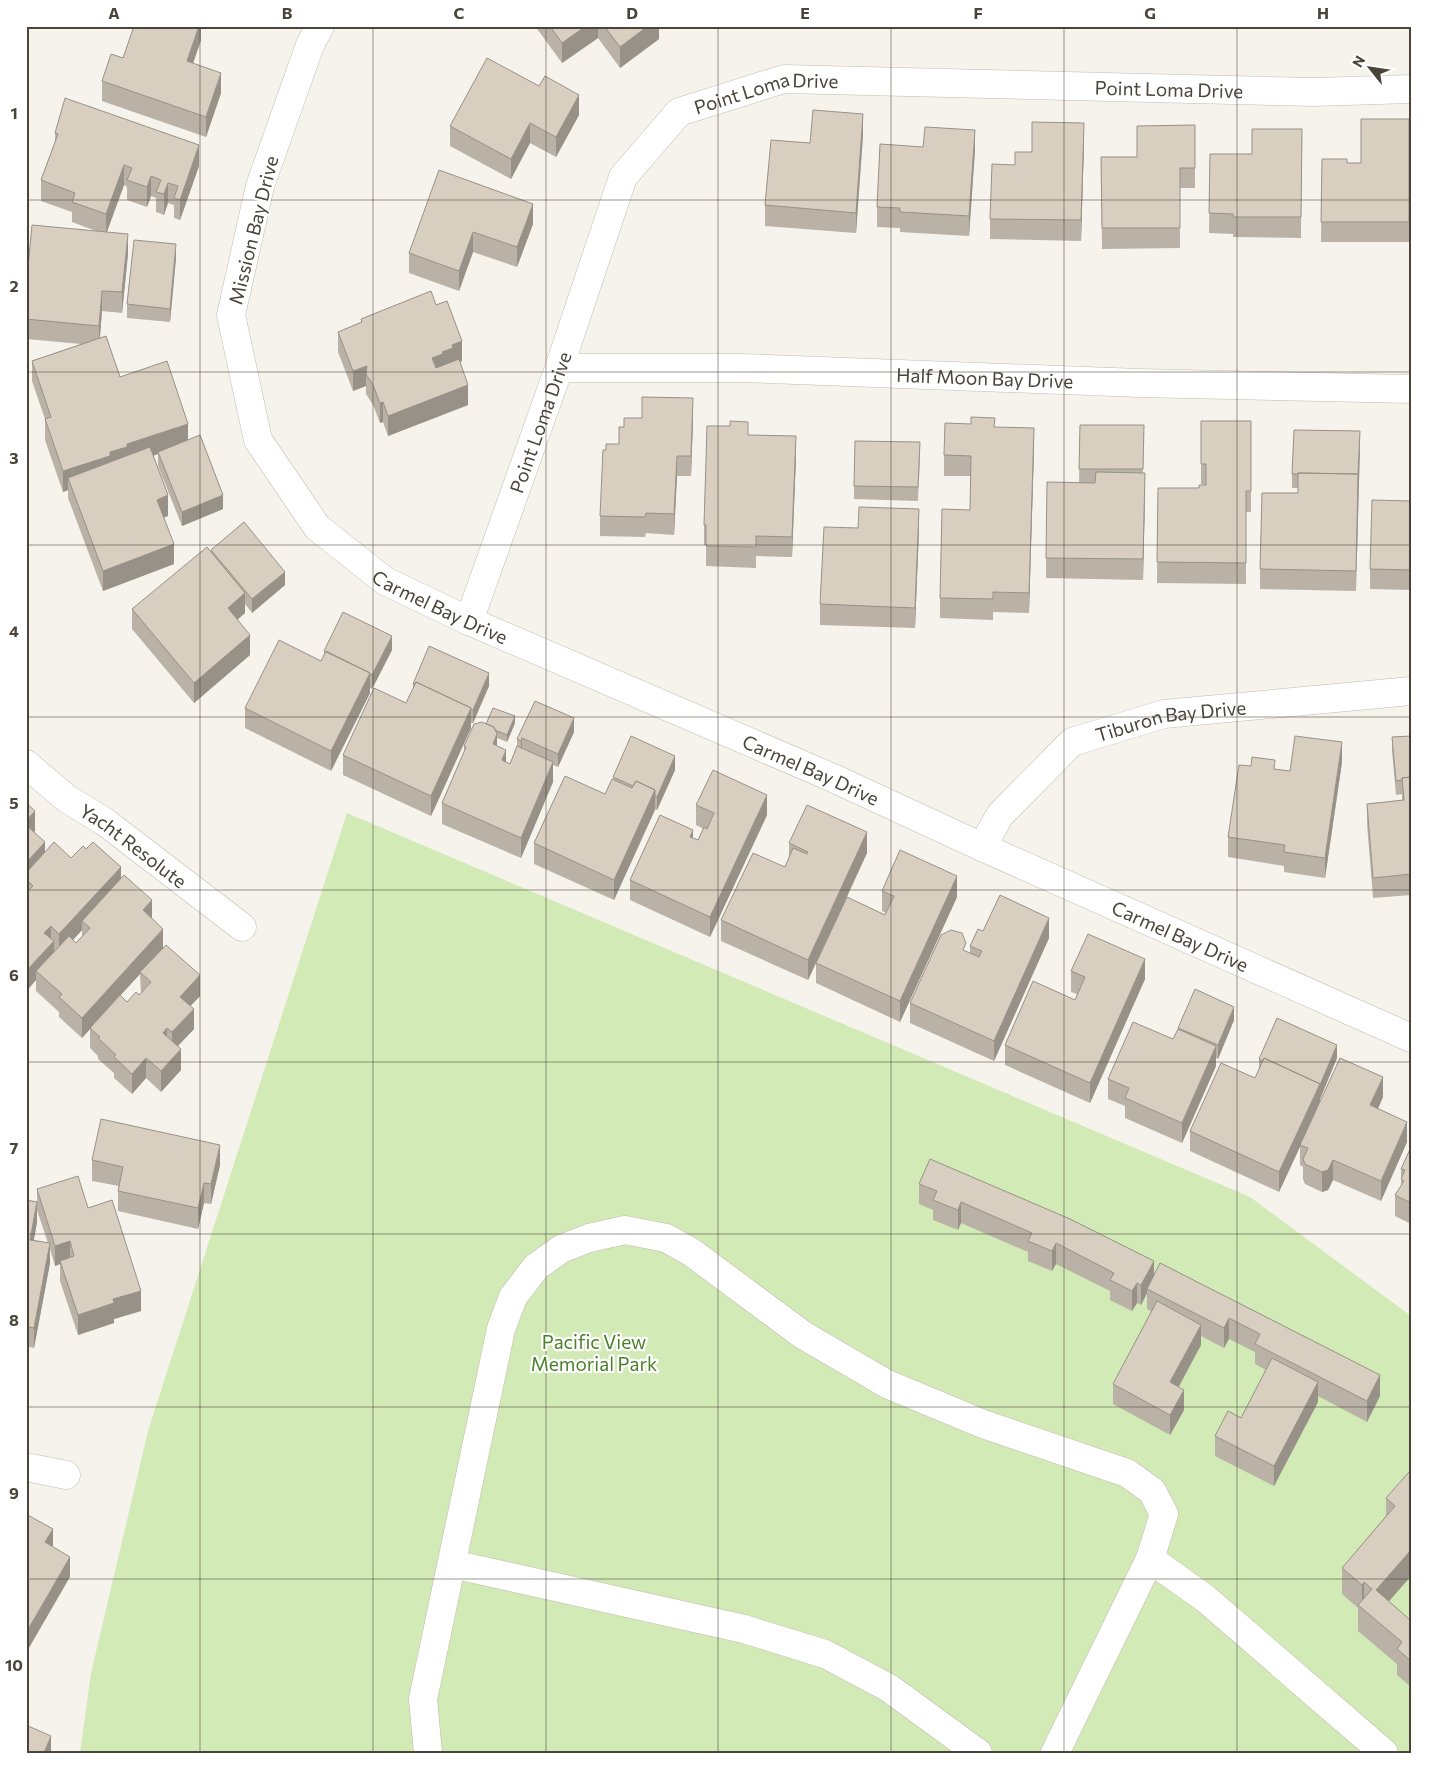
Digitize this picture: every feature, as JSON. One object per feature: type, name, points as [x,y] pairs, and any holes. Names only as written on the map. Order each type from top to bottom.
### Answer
[{"type":"street","name":"Mission Bay Drive","points":[[258,440],[231,315],[260,186],[310,45],[320,26]]},
{"type":"street","name":"Point Loma Drive","points":[[469,621],[559,368],[623,177],[679,112],[784,79],[1314,92],[1411,89]]},
{"type":"street","name":"Half Moon Bay Drive","points":[[559,368],[742,368],[1138,383],[1411,389]]},
{"type":"street","name":"Carmel Bay Drive","points":[[258,440],[317,527],[385,581],[469,621],[832,778],[1411,1038]]},
{"type":"street","name":"Tiburon Bay Drive","points":[[982,847],[1000,815],[1072,742],[1164,714],[1411,691]]},
{"type":"street","name":"Yacht Resolute","points":[[26,764],[66,798],[105,822],[242,927]]},
{"type":"street","points":[[428,1753],[423,1699],[501,1329],[514,1297],[536,1267],[561,1249],[589,1238],[625,1230],[666,1238],[691,1252],[804,1336],[887,1384],[983,1424],[1127,1473],[1152,1491],[1164,1514],[1150,1559],[1055,1753]]},
{"type":"street","points":[[26,1467],[66,1475]]},
{"type":"street","points":[[1150,1559],[1206,1599],[1384,1753]]},
{"type":"street","points":[[452,1564],[744,1629],[825,1654],[889,1688],[978,1753]]},
{"type":"green space","name":"Pacific View Memorial Park","points":[[347,813],[1250,1197],[1411,1316],[1411,1753],[80,1753],[91,1673],[148,1431]]},
{"type":"building","points":[[134,26],[199,26],[187,61],[221,73],[206,117],[102,81],[111,54],[123,58]]},
{"type":"building","points":[[550,26],[586,26],[562,43]]},
{"type":"building","points":[[604,26],[648,26],[620,47]]},
{"type":"building","points":[[487,58],[539,86],[545,76],[579,95],[556,137],[530,123],[511,159],[450,126]]},
{"type":"building","points":[[65,98],[199,145],[180,200],[174,198],[178,186],[168,183],[164,194],[156,192],[161,180],[151,176],[147,187],[127,180],[132,168],[124,165],[106,214],[72,202],[75,193],[41,180],[58,134],[55,133]]},
{"type":"building","points":[[813,110],[863,114],[856,213],[765,205],[771,140],[810,143]]},
{"type":"building","points":[[1361,119],[1409,119],[1409,222],[1321,222],[1322,159],[1347,159],[1347,163],[1361,163]]},
{"type":"building","points":[[1032,122],[1084,123],[1081,220],[990,219],[992,164],[1015,165],[1015,152],[1032,152]]},
{"type":"building","points":[[1195,125],[1195,168],[1180,168],[1180,228],[1102,228],[1101,157],[1137,157],[1137,126]]},
{"type":"building","points":[[925,127],[975,130],[969,216],[900,212],[900,208],[877,207],[880,144],[923,147]]},
{"type":"building","points":[[1252,129],[1302,129],[1301,217],[1233,217],[1233,214],[1209,213],[1210,154],[1252,154]]},
{"type":"building","points":[[439,170],[533,204],[517,247],[473,232],[459,271],[409,253]]},
{"type":"building","points":[[32,225],[128,234],[122,292],[102,291],[99,326],[26,319],[26,288]]},
{"type":"building","points":[[134,240],[176,244],[170,309],[127,304]]},
{"type":"building","points":[[431,291],[436,305],[447,301],[462,341],[452,345],[453,348],[442,352],[443,354],[432,358],[436,368],[459,359],[468,385],[388,416],[383,402],[380,403],[373,385],[366,374],[367,366],[353,371],[338,332],[362,322],[361,319]]},
{"type":"building","points":[[106,336],[120,377],[167,361],[188,424],[127,444],[127,447],[110,452],[110,456],[63,471],[45,419],[51,417],[32,361]]},
{"type":"building","points":[[642,397],[693,398],[691,456],[677,456],[674,514],[646,513],[645,517],[600,516],[603,450],[606,450],[606,444],[619,444],[619,427],[624,427],[624,418],[642,418]]},
{"type":"building","points":[[971,417],[995,418],[994,427],[1034,428],[1029,593],[993,592],[993,599],[940,598],[942,509],[970,510],[971,456],[944,455],[945,423],[971,424]]},
{"type":"building","points":[[730,421],[748,422],[748,435],[796,436],[792,537],[756,536],[756,547],[706,546],[706,525],[704,525],[707,426],[730,426]]},
{"type":"building","points":[[1201,421],[1251,421],[1251,491],[1246,491],[1246,563],[1157,562],[1158,488],[1199,488],[1199,485],[1206,485],[1206,464],[1201,464]]},
{"type":"building","points":[[1080,425],[1144,425],[1143,469],[1079,469]]},
{"type":"building","points":[[1294,430],[1360,431],[1358,474],[1292,474]]},
{"type":"building","points":[[200,435],[223,495],[182,512],[158,452]]},
{"type":"building","points":[[855,441],[920,442],[918,487],[854,486]]},
{"type":"building","points":[[150,447],[168,495],[157,500],[174,544],[103,571],[68,478]]},
{"type":"building","points":[[1096,472],[1145,473],[1143,559],[1046,558],[1047,482],[1095,483]]},
{"type":"building","points":[[1298,473],[1358,474],[1356,571],[1260,569],[1262,493],[1298,493]]},
{"type":"building","points":[[1372,500],[1411,501],[1411,570],[1370,569]]},
{"type":"building","points":[[859,507],[919,509],[915,608],[820,604],[824,527],[858,528]]},
{"type":"building","points":[[244,522],[285,572],[252,599],[211,550]]},
{"type":"building","points":[[207,547],[245,593],[228,608],[250,635],[194,683],[132,609]]},
{"type":"building","points":[[343,612],[392,636],[372,675],[324,651]]},
{"type":"building","points":[[279,640],[321,661],[326,651],[370,673],[331,751],[245,708]]},
{"type":"building","points":[[429,646],[489,673],[473,710],[416,682],[413,684]]},
{"type":"building","points":[[416,682],[471,708],[431,796],[343,755],[374,688],[406,703]]},
{"type":"building","points":[[535,701],[574,718],[558,754],[522,738],[521,741],[517,739]]},
{"type":"building","points":[[493,708],[515,716],[507,735],[486,724]]},
{"type":"building","points":[[482,722],[494,727],[497,734],[493,744],[506,750],[502,760],[510,764],[517,746],[553,762],[521,838],[442,803],[474,724]]},
{"type":"building","points":[[631,736],[675,756],[657,797],[655,796],[655,790],[636,781],[633,786],[613,777]]},
{"type":"building","points":[[1295,736],[1342,742],[1325,858],[1284,852],[1285,845],[1228,837],[1239,765],[1251,766],[1252,757],[1275,760],[1274,769],[1290,771]]},
{"type":"building","points":[[1411,736],[1411,777],[1396,781],[1392,737]]},
{"type":"building","points":[[713,770],[767,795],[710,917],[630,880],[660,815],[693,830],[690,837],[698,840],[704,827],[707,829],[714,813],[696,805]]},
{"type":"building","points":[[565,776],[605,794],[612,779],[632,788],[636,781],[655,790],[614,880],[534,843]]},
{"type":"building","points":[[1411,777],[1411,874],[1373,878],[1367,804],[1404,800],[1402,778]]},
{"type":"building","points":[[26,803],[35,811],[26,821]]},
{"type":"building","points":[[807,805],[867,832],[808,960],[721,920],[753,853],[785,867],[793,848],[807,854],[808,852],[789,843]]},
{"type":"building","points":[[26,825],[45,842],[26,863]]},
{"type":"building","points":[[54,842],[71,858],[83,846],[86,849],[93,842],[121,867],[59,934],[51,926],[44,933],[54,941],[29,968],[26,965],[26,893],[33,886],[26,879],[26,873]]},
{"type":"building","points":[[900,850],[957,876],[900,1001],[816,963],[847,897],[885,915],[894,896],[882,891]]},
{"type":"building","points":[[124,875],[152,900],[143,910],[163,929],[82,1018],[59,997],[62,994],[36,971],[69,936],[76,943],[90,928],[82,921]]},
{"type":"building","points":[[1000,895],[1049,918],[994,1041],[910,1003],[941,935],[951,930],[962,933],[966,943],[963,950],[979,957],[982,951],[970,946],[978,929],[983,931]]},
{"type":"building","points":[[1088,934],[1145,959],[1090,1083],[1005,1045],[1033,981],[1075,1000],[1085,977],[1071,971]]},
{"type":"building","points":[[166,945],[200,975],[180,997],[194,1009],[172,1032],[167,1028],[163,1033],[181,1049],[161,1071],[146,1058],[132,1074],[114,1057],[116,1055],[90,1028],[120,995],[127,1002],[136,992],[139,995],[151,982],[140,972]]},
{"type":"building","points":[[1195,989],[1234,1007],[1218,1045],[1178,1028]]},
{"type":"building","points":[[1277,1018],[1337,1045],[1320,1085],[1264,1058],[1263,1061],[1259,1059]]},
{"type":"building","points":[[1133,1022],[1173,1039],[1178,1029],[1216,1046],[1182,1123],[1125,1098],[1129,1088],[1108,1079]]},
{"type":"building","points":[[1264,1058],[1320,1084],[1279,1172],[1190,1131],[1221,1063],[1255,1078]]},
{"type":"building","points":[[1340,1058],[1383,1077],[1370,1105],[1407,1122],[1381,1181],[1333,1160],[1328,1170],[1322,1172],[1305,1164],[1303,1159],[1308,1148],[1300,1145]]},
{"type":"building","points":[[101,1119],[220,1145],[211,1184],[204,1183],[198,1208],[118,1191],[123,1167],[92,1160]]},
{"type":"building","points":[[1411,1147],[1411,1203],[1395,1195],[1404,1181],[1401,1179],[1405,1170],[1401,1169]]},
{"type":"building","points":[[930,1159],[1070,1219],[1154,1261],[1141,1285],[1137,1283],[1132,1291],[1110,1280],[1114,1273],[1056,1243],[1052,1251],[1028,1241],[1032,1233],[961,1202],[958,1210],[933,1200],[937,1191],[919,1184]]},
{"type":"building","points":[[78,1176],[88,1208],[112,1200],[141,1291],[113,1299],[114,1303],[78,1315],[60,1261],[74,1256],[70,1241],[55,1246],[37,1189]]},
{"type":"building","points":[[26,1200],[37,1202],[30,1240],[50,1243],[34,1328],[26,1326]]},
{"type":"building","points":[[1160,1263],[1380,1375],[1367,1401],[1255,1344],[1260,1334],[1229,1318],[1224,1328],[1147,1289]]},
{"type":"building","points":[[1157,1301],[1201,1325],[1170,1382],[1184,1390],[1170,1415],[1113,1384]]},
{"type":"building","points":[[1272,1358],[1318,1382],[1274,1466],[1215,1436],[1228,1411],[1241,1418]]},
{"type":"building","points":[[1409,1472],[1411,1473],[1411,1550],[1376,1590],[1409,1619],[1411,1617],[1411,1661],[1397,1649],[1402,1642],[1358,1605],[1372,1589],[1364,1582],[1362,1585],[1342,1568],[1395,1506],[1386,1498]]},
{"type":"building","points":[[26,1514],[53,1529],[45,1542],[70,1557],[26,1633]]},
{"type":"building","points":[[26,1725],[51,1736],[44,1753],[26,1753]]}]
